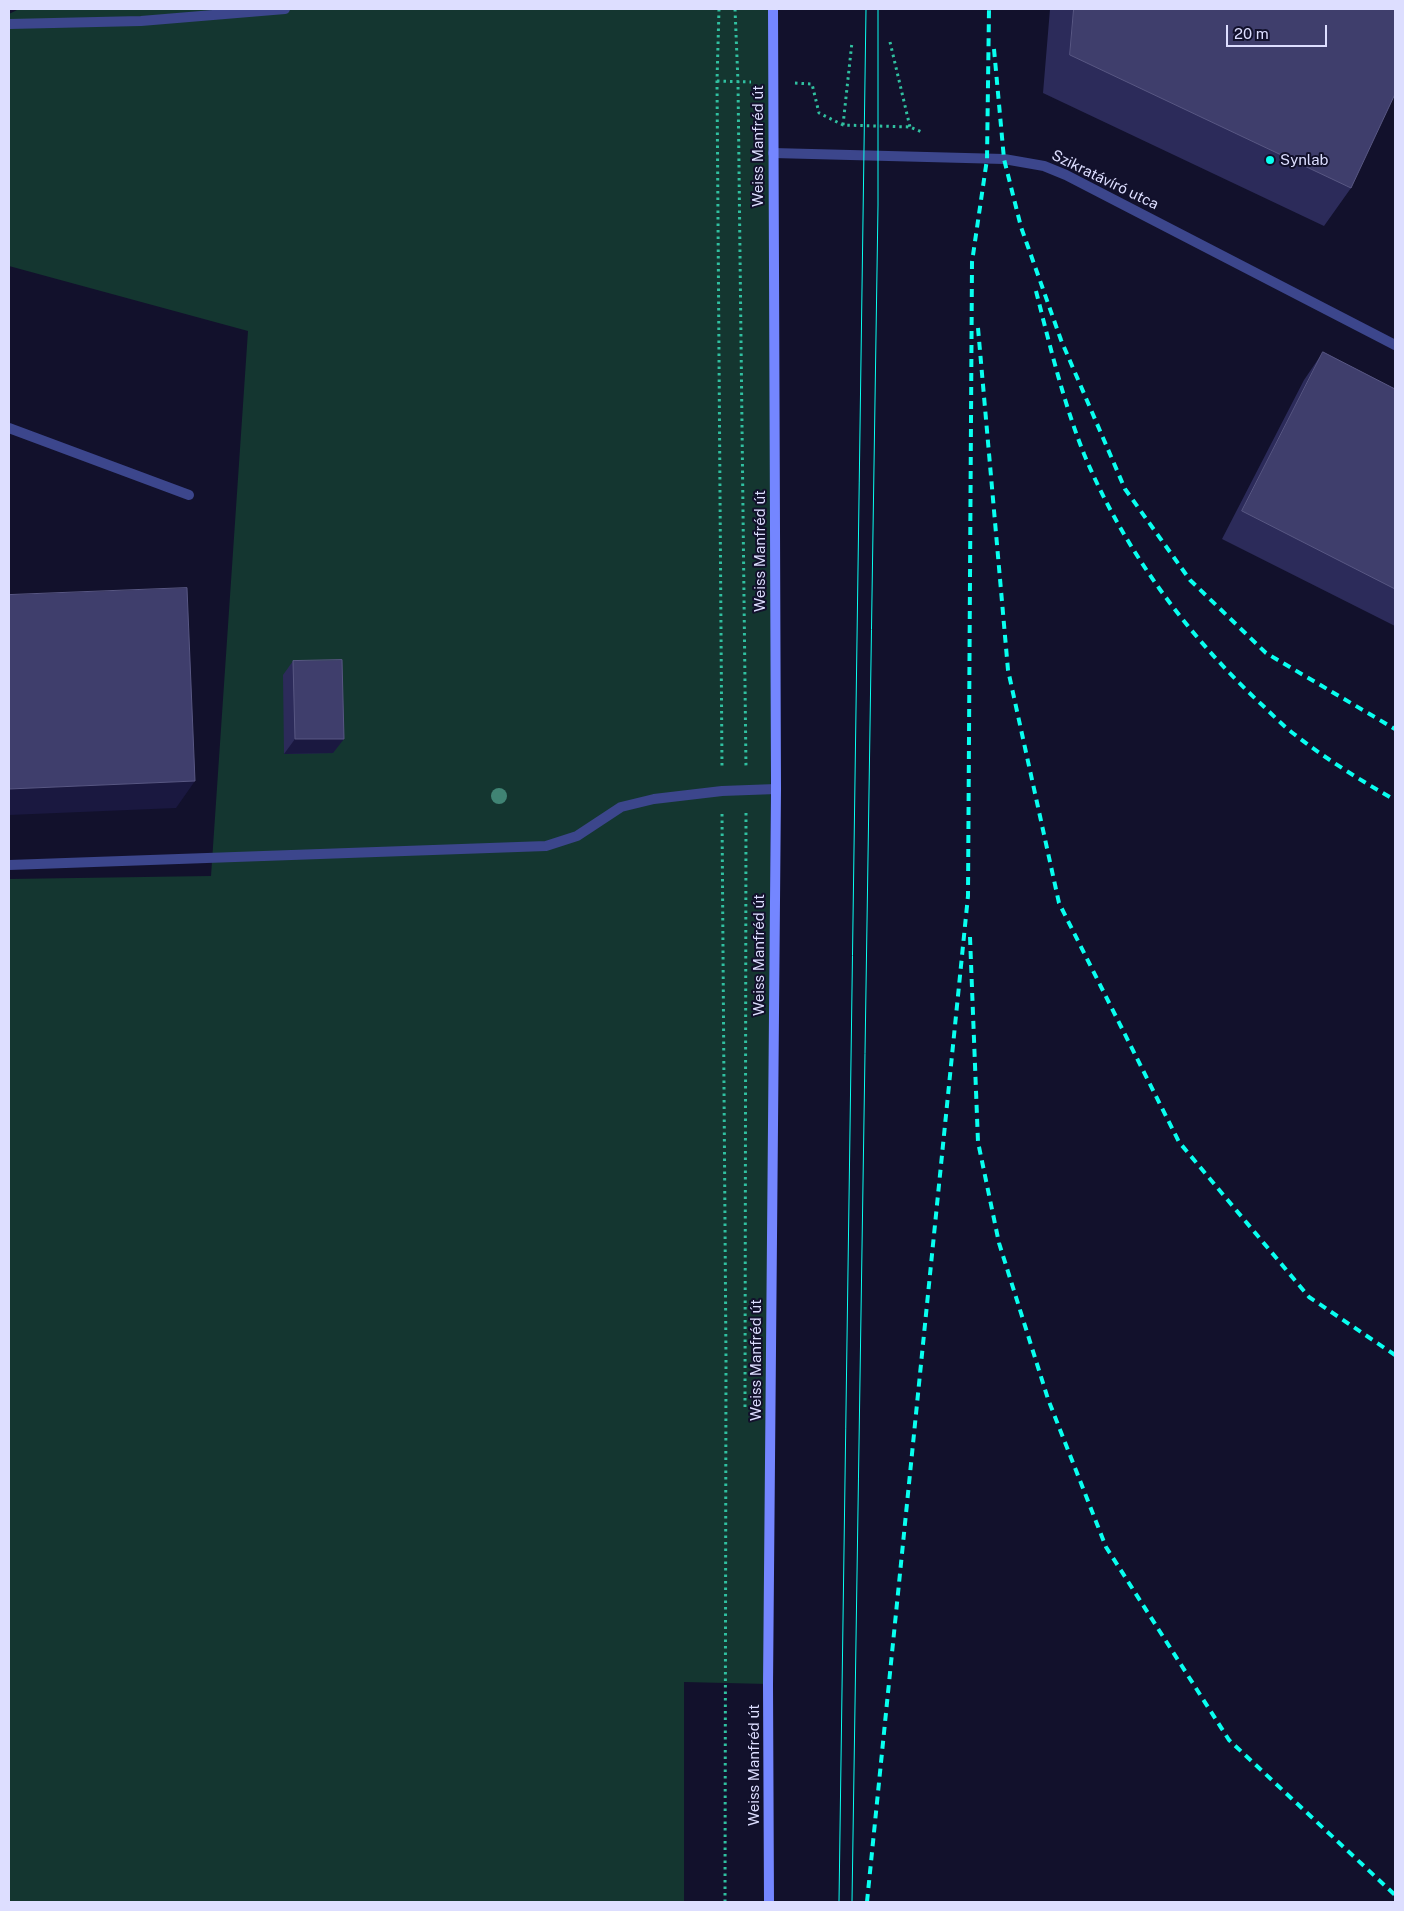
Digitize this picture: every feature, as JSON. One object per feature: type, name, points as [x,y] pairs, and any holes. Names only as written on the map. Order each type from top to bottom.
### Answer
[{"type":"main road","name":"Weiss Manfréd út","points":[[769,1902],[776,789],[773,9]]},
{"type":"street","points":[[9,24],[141,21],[285,9]]},
{"type":"street","name":"Szikratávíró utca","points":[[773,153],[1004,159],[1044,166],[1066,175],[1395,345]]},
{"type":"street","points":[[9,428],[189,495]]},
{"type":"street","points":[[9,865],[546,846],[578,836],[621,807],[654,799],[722,791],[776,789]]},
{"type":"path","points":[[719,9],[717,81],[726,1361],[725,1902]]},
{"type":"path","points":[[735,9],[738,82],[746,790],[745,1416]]},
{"type":"path","points":[[843,125],[852,42]]},
{"type":"path","points":[[890,42],[910,127]]},
{"type":"path","points":[[717,81],[812,84],[819,113],[843,125],[910,127],[927,134]]},
{"type":"green space","points":[[19,9],[773,9],[768,1684],[684,1682],[684,1902],[9,1902],[9,879],[211,876],[248,331],[9,266],[9,14]]},
{"type":"building","name":"Synlab","points":[[1074,9],[1395,9],[1395,94],[1351,188],[1070,55]]},
{"type":"building","points":[[1323,352],[1395,389],[1395,589],[1242,511]]},
{"type":"building","points":[[187,588],[195,781],[9,789],[9,595]]},
{"type":"building","points":[[342,660],[344,739],[295,739],[293,661]]},
{"type":"tram line","points":[[839,1902],[866,9]]},
{"type":"tram line","points":[[852,1902],[878,205],[878,9]]},
{"type":"railway","points":[[867,1902],[968,896],[972,262],[987,159],[989,9]]},
{"type":"railway","points":[[994,49],[1004,159],[1021,227],[1061,340],[1125,489],[1190,580],[1266,653],[1395,729]]},
{"type":"railway","points":[[1036,291],[1063,394],[1084,454],[1118,523],[1137,556],[1159,588],[1207,648],[1285,727],[1331,761],[1395,800]]},
{"type":"railway","points":[[978,328],[1008,670],[1059,903],[1179,1142],[1309,1297],[1395,1355]]},
{"type":"railway","points":[[970,937],[978,1142],[999,1243],[1048,1399],[1106,1547],[1229,1740],[1395,1895]]},
{"type":"place","name":"Synlab","points":[[1270,160]]}]
